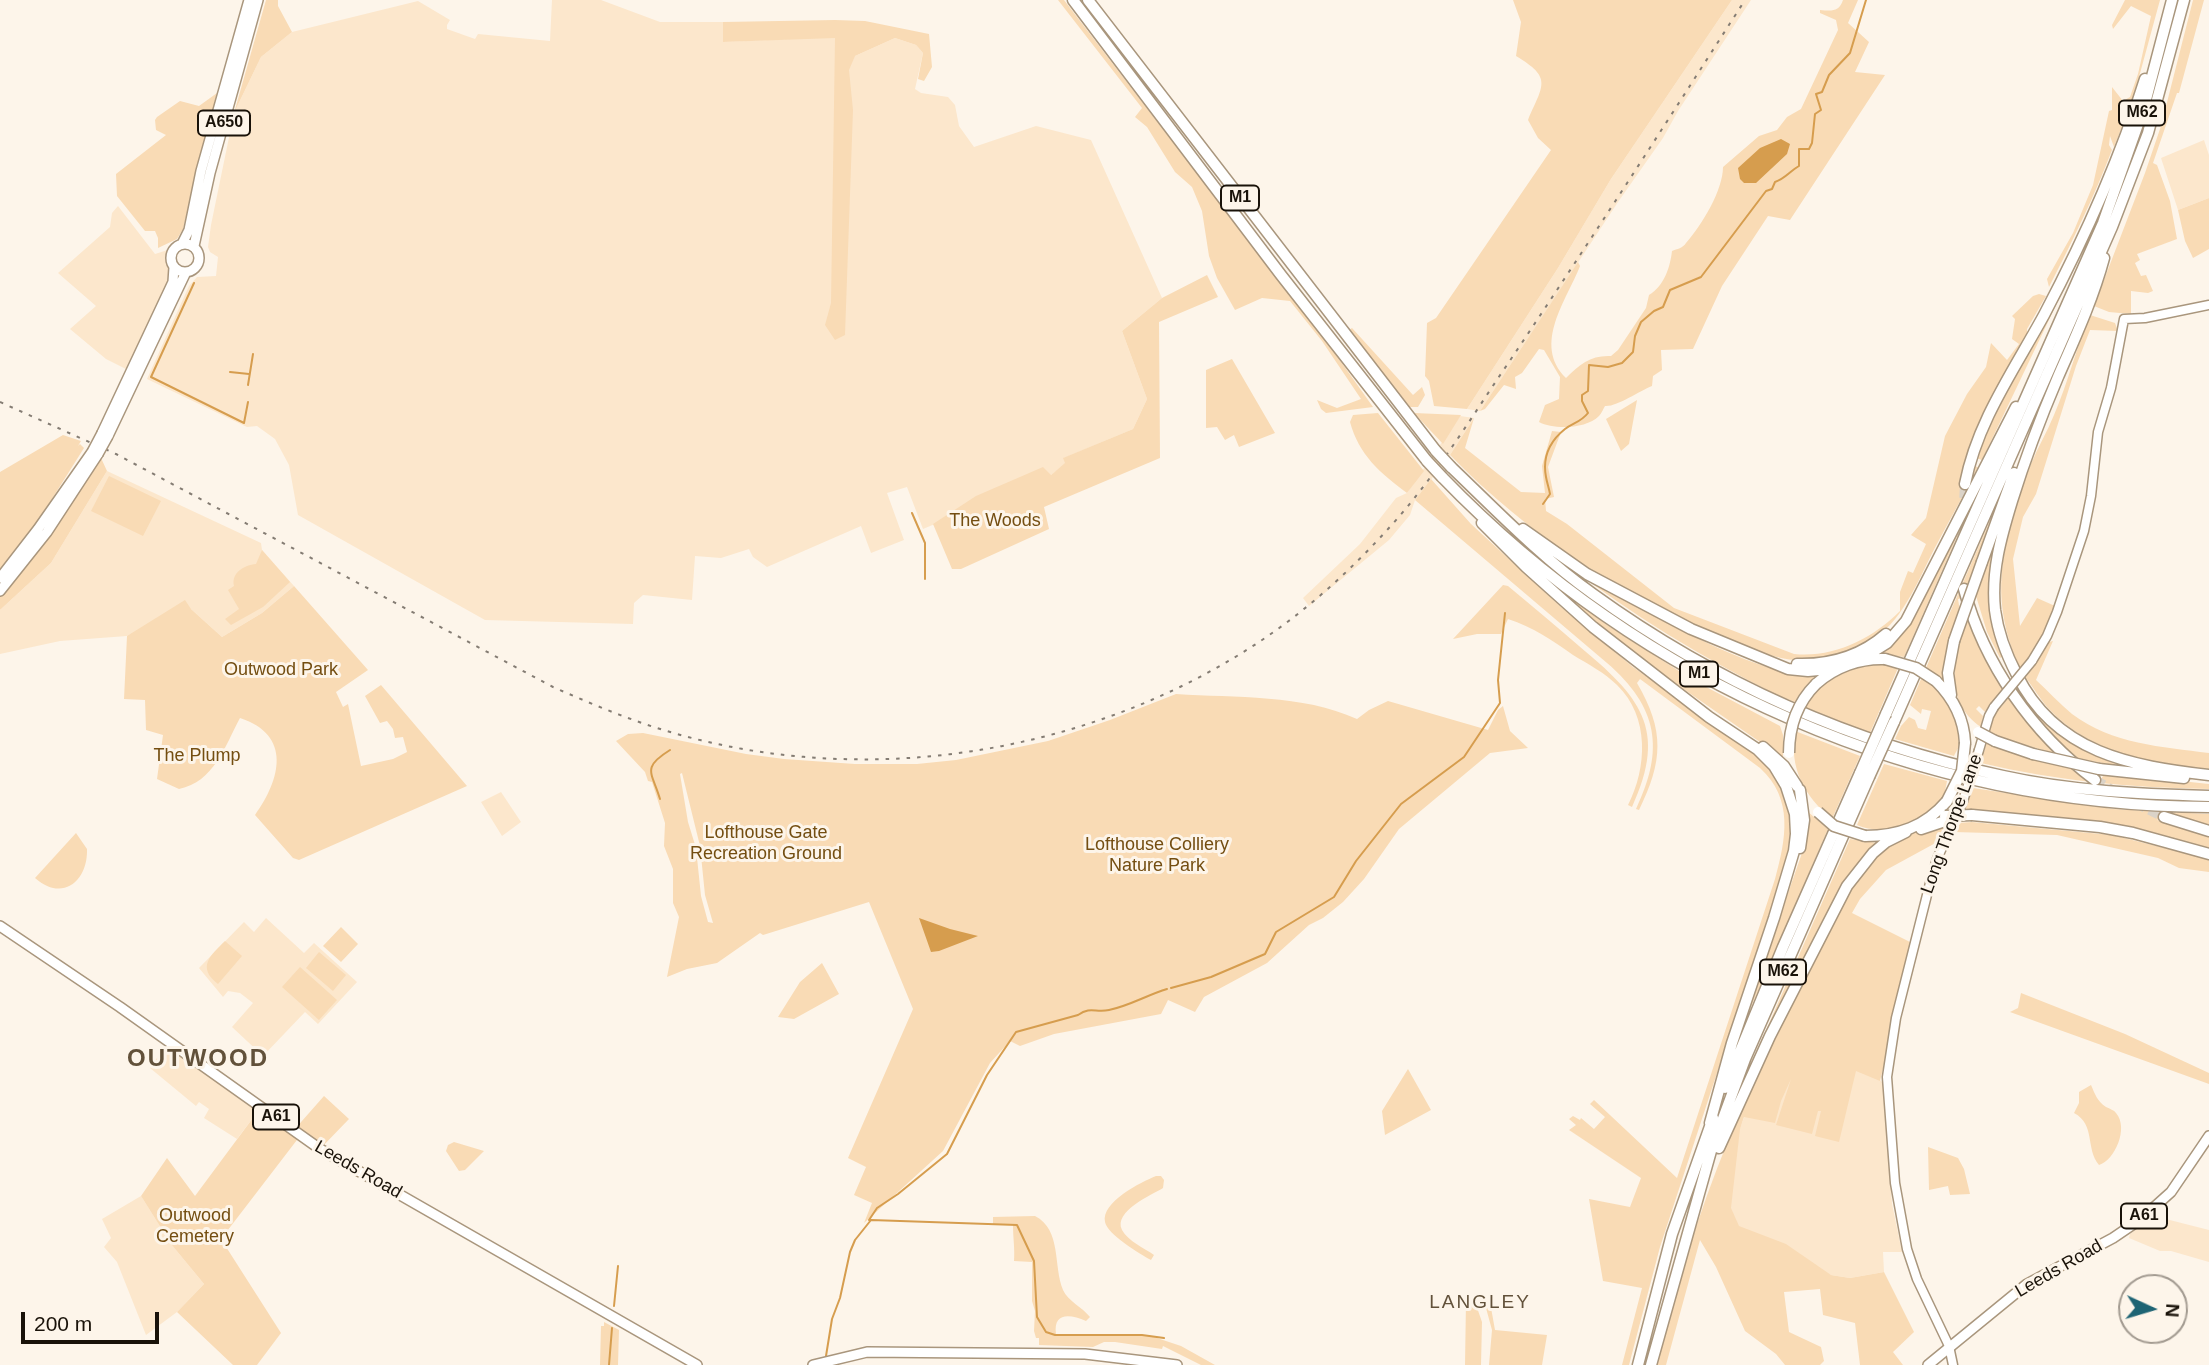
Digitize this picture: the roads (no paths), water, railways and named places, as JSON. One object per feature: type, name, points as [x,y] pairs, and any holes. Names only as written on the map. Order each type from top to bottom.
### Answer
[{"type":"highway","name":"M1","points":[[1073,0],[1427,461],[1457,493],[1568,589],[1638,638],[1754,704],[1816,731],[1916,765],[2026,791],[2146,806],[2209,807]]},
{"type":"highway","name":"M1","points":[[1088,0],[1436,452],[1564,572],[1647,631],[1767,697],[1829,724],[1907,751],[2005,777],[2082,788],[2158,795],[2209,796]]},
{"type":"highway","name":"M62","points":[[1890,718],[2035,373],[2118,186],[2144,107],[2170,0]]},
{"type":"highway","points":[[1965,484],[1982,428],[2045,313],[2119,155],[2170,0]]},
{"type":"highway","name":"M62","points":[[1710,1123],[1783,947],[2059,351],[2112,227],[2148,133],[2184,0]]},
{"type":"highway","points":[[2112,227],[2088,307],[2031,446],[2004,528],[1995,569],[1996,611],[2007,656],[2022,685],[2057,727],[2092,749],[2118,760],[2209,778]]},
{"type":"highway","points":[[1953,704],[1948,673],[1954,641],[2059,351]]},
{"type":"highway","points":[[1774,918],[1791,876],[1803,835],[1804,813],[1799,788],[1792,774],[1789,753],[1794,717],[1801,702],[1816,684],[1839,668],[1858,661],[1886,643],[1898,631],[1913,609],[2008,420],[2035,373]]},
{"type":"highway","points":[[1457,493],[1482,523],[1572,609],[1709,717],[1757,749],[1774,766],[1786,786],[1795,814],[1796,834],[1791,862],[1774,918]]},
{"type":"highway","points":[[1494,509],[1609,587],[1671,620],[1766,661],[1800,671],[1839,668]]},
{"type":"highway","points":[[1964,589],[1969,608],[1987,649],[2022,708],[2057,748],[2095,779]]},
{"type":"highway","points":[[1766,661],[1814,664],[1854,655],[1884,637],[1918,596]]},
{"type":"highway","points":[[1858,661],[1885,659],[1916,668],[1936,681],[1960,716],[1978,732],[2033,754],[2099,769],[2209,778]]},
{"type":"highway","points":[[1696,705],[1772,753],[1818,812],[1834,826],[1865,836],[1884,836],[1906,831]]},
{"type":"highway","points":[[1706,1170],[1715,1157],[1770,1036],[1847,886],[1873,853],[1886,842],[1926,820],[1947,801],[1962,771],[1965,743],[1960,716]]},
{"type":"highway","name":"M62","points":[[1651,1365],[1685,1237],[1745,1059],[1864,775]]},
{"type":"highway","points":[[1926,820],[1975,817],[2100,827],[2133,833],[2209,854]]},
{"type":"highway","points":[[2164,817],[2209,831]]},
{"type":"highway","points":[[1873,853],[1945,818]]},
{"type":"highway","name":"M62","points":[[1638,1365],[1672,1234],[1774,918]]},
{"type":"main road","name":"A650","points":[[105,434],[173,282],[171,254],[174,248],[182,244],[189,230],[201,171],[250,0]]},
{"type":"main road","name":"A650","points":[[0,591],[47,532],[95,453],[187,272],[199,262],[199,253],[194,247],[209,173],[258,0]]},
{"type":"main road","points":[[182,244],[194,247]]},
{"type":"main road","points":[[174,267],[187,272]]},
{"type":"main road","name":"Long Thorpe Lane","points":[[1953,1365],[1949,1346],[1917,1279],[1907,1249],[1894,1171],[1887,1077],[1896,1018],[1937,859],[1963,800],[1989,716],[2032,662],[2057,612],[2086,522],[2098,432],[2111,388],[2124,319],[2146,318],[2209,305]]},
{"type":"main road","name":"A650","points":[[0,578],[95,453]]},
{"type":"main road","name":"Leeds Road","points":[[0,926],[120,1007],[320,1149],[697,1365]]},
{"type":"main road","name":"Leeds Road","points":[[1928,1365],[2027,1284],[2092,1250],[2141,1219],[2171,1192],[2209,1136]]},
{"type":"main road","points":[[813,1365],[854,1354],[894,1352],[1085,1354],[1177,1365]]},
{"type":"waterway","points":[[1543,504],[1550,494],[1545,469],[1548,450],[1560,434],[1588,413],[1582,395],[1588,391],[1589,365],[1608,367],[1622,363],[1633,352],[1635,336],[1641,322],[1663,307],[1670,290],[1701,277],[1766,191],[1799,166],[1799,149],[1809,149],[1815,114],[1821,110],[1816,94],[1822,92],[1829,75],[1850,53],[1866,0]]},
{"type":"waterway","points":[[194,283],[151,377],[244,423],[248,402]]},
{"type":"waterway","points":[[248,385],[253,354]]},
{"type":"waterway","points":[[230,372],[249,374]]},
{"type":"waterway","points":[[912,513],[925,543],[925,579]]},
{"type":"waterway","points":[[1171,988],[1211,977],[1265,954],[1276,932],[1334,897],[1356,861],[1401,804],[1464,757],[1500,703],[1498,680],[1505,613]]},
{"type":"waterway","points":[[660,799],[652,776],[652,766],[670,750]]},
{"type":"waterway","points":[[869,1220],[877,1208],[947,1154],[987,1075],[1016,1032],[1090,1010],[1116,1008],[1167,989]]},
{"type":"waterway","points":[[826,1356],[832,1319],[840,1298],[850,1252],[855,1240],[871,1220],[1017,1225],[1034,1261],[1037,1317],[1046,1332],[1055,1335],[1142,1335],[1164,1338]]},
{"type":"waterway","points":[[614,1306],[618,1266]]},
{"type":"waterway","points":[[609,1365],[612,1328]]},
{"type":"tunnel","points":[[1962,543],[1965,484]]},
{"type":"tunnel","points":[[2095,780],[2117,793]]},
{"type":"tunnel","points":[[2136,803],[2164,817]]},
{"type":"railway","points":[[0,402],[116,454],[553,687],[614,713],[661,729],[751,750],[827,758],[903,758],[978,750],[1052,734],[1125,711],[1194,680],[1259,642],[1310,604],[1373,545],[1422,489],[1452,446],[1600,225],[1745,0]]},
{"type":"district","name":"OUTWOOD","points":[[198,1059]]},
{"type":"district","name":"LANGLEY","points":[[1480,1303]]},
{"type":"park label","name":"The Woods","points":[[995,521]]},
{"type":"park label","name":"Outwood Park","points":[[281,670]]},
{"type":"park label","name":"The Plump","points":[[197,756]]},
{"type":"park label","name":"Lofthouse Gate Recreation Ground","points":[[766,843]]},
{"type":"park label","name":"Lofthouse Colliery Nature Park","points":[[1157,855]]},
{"type":"park label","name":"Outwood Cemetery","points":[[195,1226]]}]
